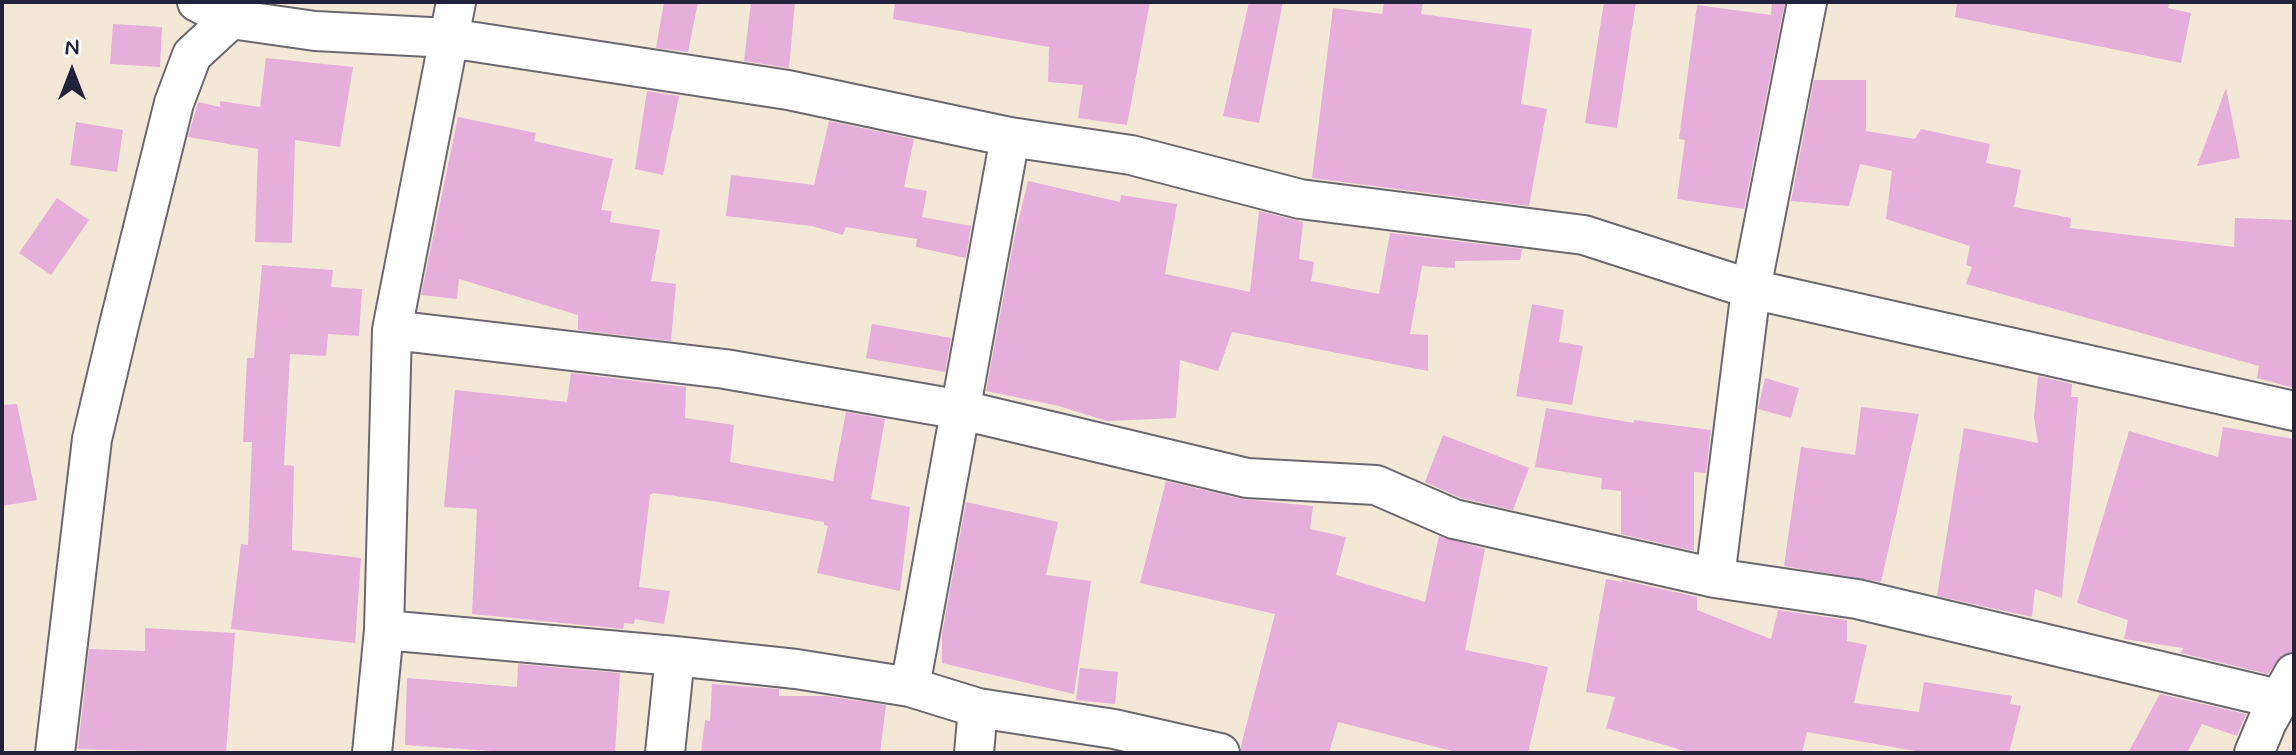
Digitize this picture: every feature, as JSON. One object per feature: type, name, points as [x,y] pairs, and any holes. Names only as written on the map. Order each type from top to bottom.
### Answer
[{"type":"street","points":[[197,2],[231,19],[315,31],[452,20],[1010,137],[1131,155],[1300,199],[1584,235],[1751,289],[2294,411]]},
{"type":"street","points":[[1715,578],[1751,289],[1806,2]]},
{"type":"street","points":[[55,753],[92,439],[174,103],[192,55],[231,19]]},
{"type":"street","points":[[372,753],[384,630],[392,330],[452,20]]},
{"type":"street","points":[[910,687],[1010,137]]},
{"type":"street","points":[[392,330],[725,369],[962,410],[1247,478],[1376,485],[1454,519],[1715,578],[1857,599],[2286,686],[2254,753]]},
{"type":"street","points":[[384,630],[796,669],[910,687],[978,708],[1114,729],[1220,753]]},
{"type":"street","points":[[665,753],[675,656]]},
{"type":"street","points":[[974,753],[978,708]]},
{"type":"building","points":[[664,2],[698,2],[688,52],[656,48]]},
{"type":"building","points":[[751,2],[795,2],[789,68],[744,61]]},
{"type":"building","points":[[895,2],[1150,2],[1127,125],[1078,118],[1083,85],[1048,82],[1049,47],[893,19]]},
{"type":"building","points":[[1249,2],[1283,2],[1259,123],[1223,116]]},
{"type":"building","points":[[1384,2],[1423,2],[1421,14],[1532,29],[1521,104],[1547,109],[1529,206],[1312,178],[1333,8],[1382,14]]},
{"type":"building","points":[[1604,2],[1636,2],[1617,128],[1585,123]]},
{"type":"building","points":[[1772,2],[1785,2],[1744,209],[1677,199],[1685,140],[1679,139],[1697,5],[1771,15]]},
{"type":"building","points":[[1957,2],[2169,2],[2168,8],[2191,13],[2181,63],[1955,17]]},
{"type":"building","points":[[113,24],[162,27],[160,67],[110,64]]},
{"type":"building","points":[[266,58],[353,67],[340,147],[295,140],[292,243],[255,242],[258,149],[188,137],[198,102],[220,107],[220,101],[260,107]]},
{"type":"building","points":[[1814,80],[1866,80],[1866,131],[1915,139],[1921,129],[1990,144],[1986,163],[2021,170],[2014,207],[2071,218],[2070,228],[2234,247],[2235,218],[2294,220],[2294,388],[2257,378],[2259,366],[1966,284],[1972,267],[1966,265],[1970,246],[1886,219],[1892,171],[1860,164],[1849,206],[1791,201]]},
{"type":"building","points":[[2226,88],[2240,158],[2197,166]]},
{"type":"building","points":[[647,91],[679,96],[663,175],[635,169]]},
{"type":"building","points":[[458,117],[536,133],[534,141],[613,159],[601,210],[612,211],[610,222],[660,230],[651,281],[676,284],[671,341],[578,330],[578,315],[459,279],[457,299],[421,295]]},
{"type":"building","points":[[829,121],[914,139],[904,187],[927,191],[922,217],[971,226],[966,258],[916,247],[917,239],[846,227],[843,235],[812,226],[726,216],[731,175],[814,185]]},
{"type":"building","points":[[76,122],[123,130],[117,172],[70,165]]},
{"type":"building","points":[[1028,181],[1120,202],[1121,195],[1177,204],[1165,274],[1250,292],[1259,211],[1303,222],[1299,259],[1314,262],[1311,281],[1379,294],[1390,233],[1522,249],[1520,260],[1455,261],[1455,268],[1422,266],[1410,334],[1428,335],[1428,371],[1232,332],[1218,371],[1180,360],[1176,418],[1107,421],[1059,406],[986,391]]},
{"type":"building","points":[[57,198],[89,220],[51,275],[19,253]]},
{"type":"building","points":[[262,265],[333,270],[331,287],[362,289],[359,336],[328,334],[326,356],[290,354],[284,465],[294,466],[292,550],[361,558],[355,643],[231,629],[241,544],[248,545],[252,442],[243,442],[247,358],[254,358]]},
{"type":"building","points":[[1532,304],[1564,310],[1559,342],[1583,346],[1572,405],[1516,396]]},
{"type":"building","points":[[872,324],[951,338],[945,372],[866,358]]},
{"type":"building","points":[[571,373],[686,387],[685,418],[734,425],[730,462],[833,481],[846,412],[885,419],[871,499],[910,507],[900,591],[817,573],[828,526],[824,522],[654,493],[650,495],[639,587],[670,591],[664,624],[635,619],[634,624],[624,623],[623,629],[472,614],[477,509],[444,507],[455,390],[567,402]]},
{"type":"building","points":[[2038,376],[2072,384],[2071,397],[2078,397],[2062,598],[2035,589],[2032,617],[1937,596],[1964,428],[2038,443],[2034,417]]},
{"type":"building","points":[[1765,378],[1799,388],[1791,418],[1758,409]]},
{"type":"building","points":[[17,404],[37,500],[2,506],[2,405]]},
{"type":"building","points":[[1861,407],[1919,414],[1881,582],[1784,566],[1801,447],[1855,455]]},
{"type":"building","points":[[1546,408],[1634,423],[1634,420],[1711,430],[1706,473],[1694,472],[1694,551],[1621,534],[1621,491],[1601,489],[1602,478],[1535,467]]},
{"type":"building","points":[[2223,427],[2294,439],[2294,651],[2282,655],[2268,674],[2181,653],[2183,648],[2124,639],[2128,620],[2077,603],[2129,431],[2218,457]]},
{"type":"building","points":[[1443,435],[1529,468],[1513,510],[1461,498],[1425,482]]},
{"type":"building","points":[[1166,481],[1242,499],[1313,506],[1310,529],[1346,537],[1336,575],[1425,602],[1439,536],[1485,549],[1465,650],[1548,667],[1528,753],[1460,753],[1338,722],[1329,753],[1241,753],[1275,614],[1140,583]]},
{"type":"building","points":[[966,502],[1058,522],[1046,575],[1091,581],[1074,694],[942,663],[942,634]]},
{"type":"building","points":[[1606,579],[1697,597],[1697,610],[1771,639],[1778,610],[1847,620],[1847,641],[1867,645],[1854,703],[1919,712],[1924,682],[2012,696],[2010,704],[2021,706],[2009,753],[1927,753],[1807,732],[1802,753],[1692,753],[1606,728],[1615,697],[1586,692]]},
{"type":"building","points":[[145,628],[235,633],[226,753],[78,749],[89,649],[145,651]]},
{"type":"building","points":[[518,664],[620,673],[615,753],[521,753],[405,745],[407,678],[517,687]]},
{"type":"building","points":[[1080,668],[1118,672],[1115,704],[1076,700]]},
{"type":"building","points":[[712,684],[779,689],[779,696],[826,696],[886,705],[880,753],[701,753],[705,720],[710,721]]},
{"type":"building","points":[[2160,694],[2246,714],[2237,736],[2202,724],[2187,753],[2128,753]]}]
